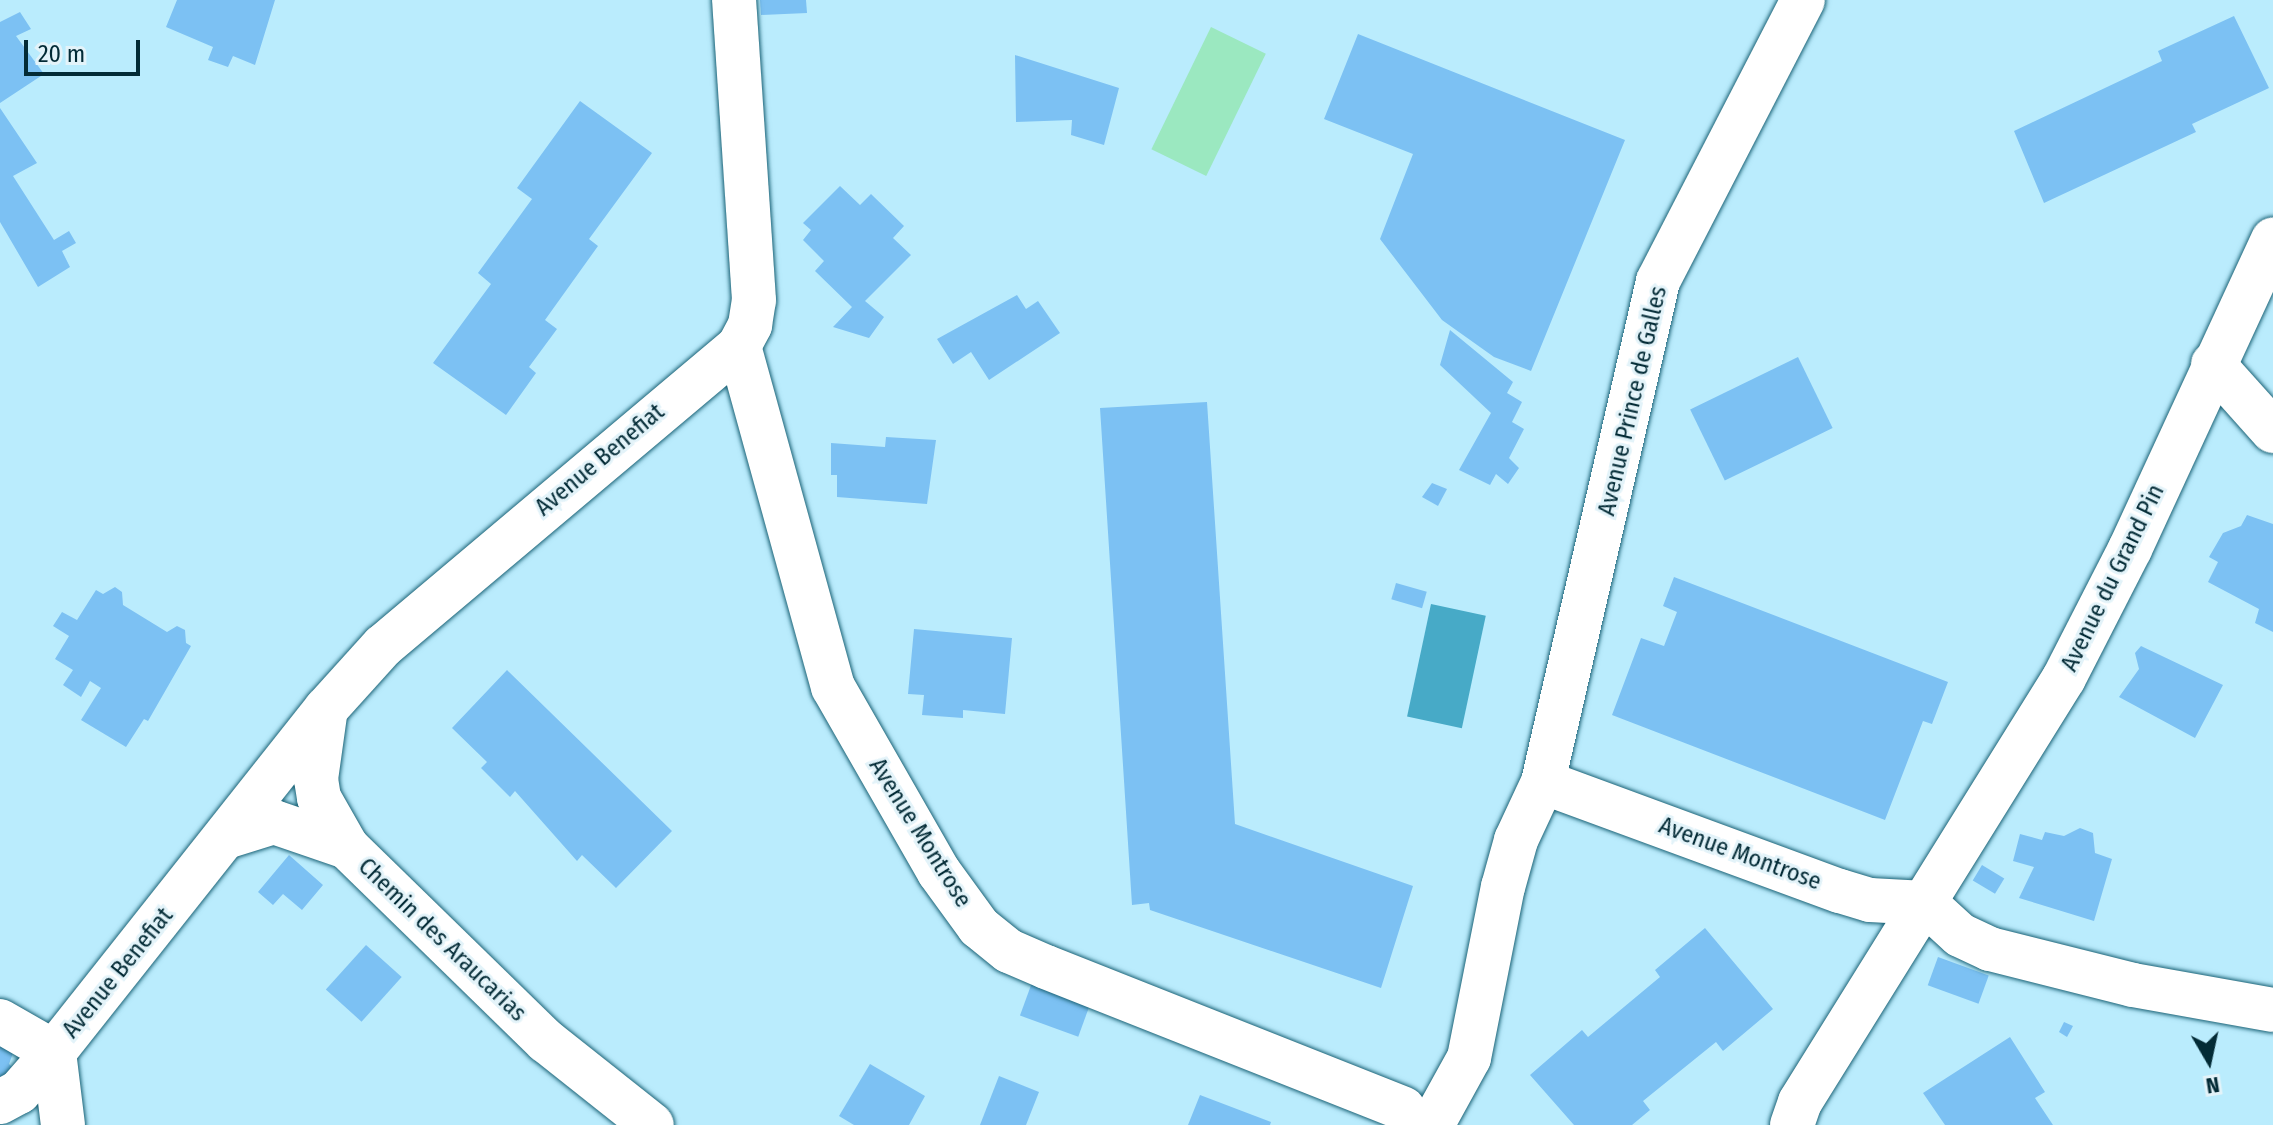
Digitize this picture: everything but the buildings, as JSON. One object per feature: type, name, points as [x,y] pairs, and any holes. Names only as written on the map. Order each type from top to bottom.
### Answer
[{"type":"street","points":[[734,0],[754,300],[750,325],[739,346]]},
{"type":"street","name":"Avenue Prince de Galles","points":[[1543,782],[1613,491],[1658,281],[1803,0]]},
{"type":"street","name":"Avenue du Grand Pin","points":[[1792,1125],[1800,1102],[2064,678],[2130,549],[2273,239]]},
{"type":"street","name":"Avenue Benefiat","points":[[10,1097],[54,1052],[229,836],[326,709],[446,588],[739,346]]},
{"type":"street","name":"Avenue Montrose","points":[[739,346],[833,687],[939,872],[979,927],[1009,951],[1415,1119],[1469,1058],[1503,887],[1516,840],[1543,782],[1840,891],[1896,903],[1925,903]]},
{"type":"street","points":[[2213,364],[2273,431]]},
{"type":"street","name":"Chemin des Araucarias","points":[[326,709],[317,788],[328,818],[347,847],[546,1041],[652,1125]]},
{"type":"street","points":[[229,836],[274,822],[347,847]]},
{"type":"street","points":[[1925,903],[1960,935],[1990,949],[2133,985],[2273,1010]]},
{"type":"street","points":[[0,1021],[54,1052],[63,1125]]},
{"type":"green space","points":[[1211,27],[1266,54],[1206,176],[1151,149]]},
{"type":"water","points":[[1431,604],[1486,616],[1462,728],[1407,716]]}]
